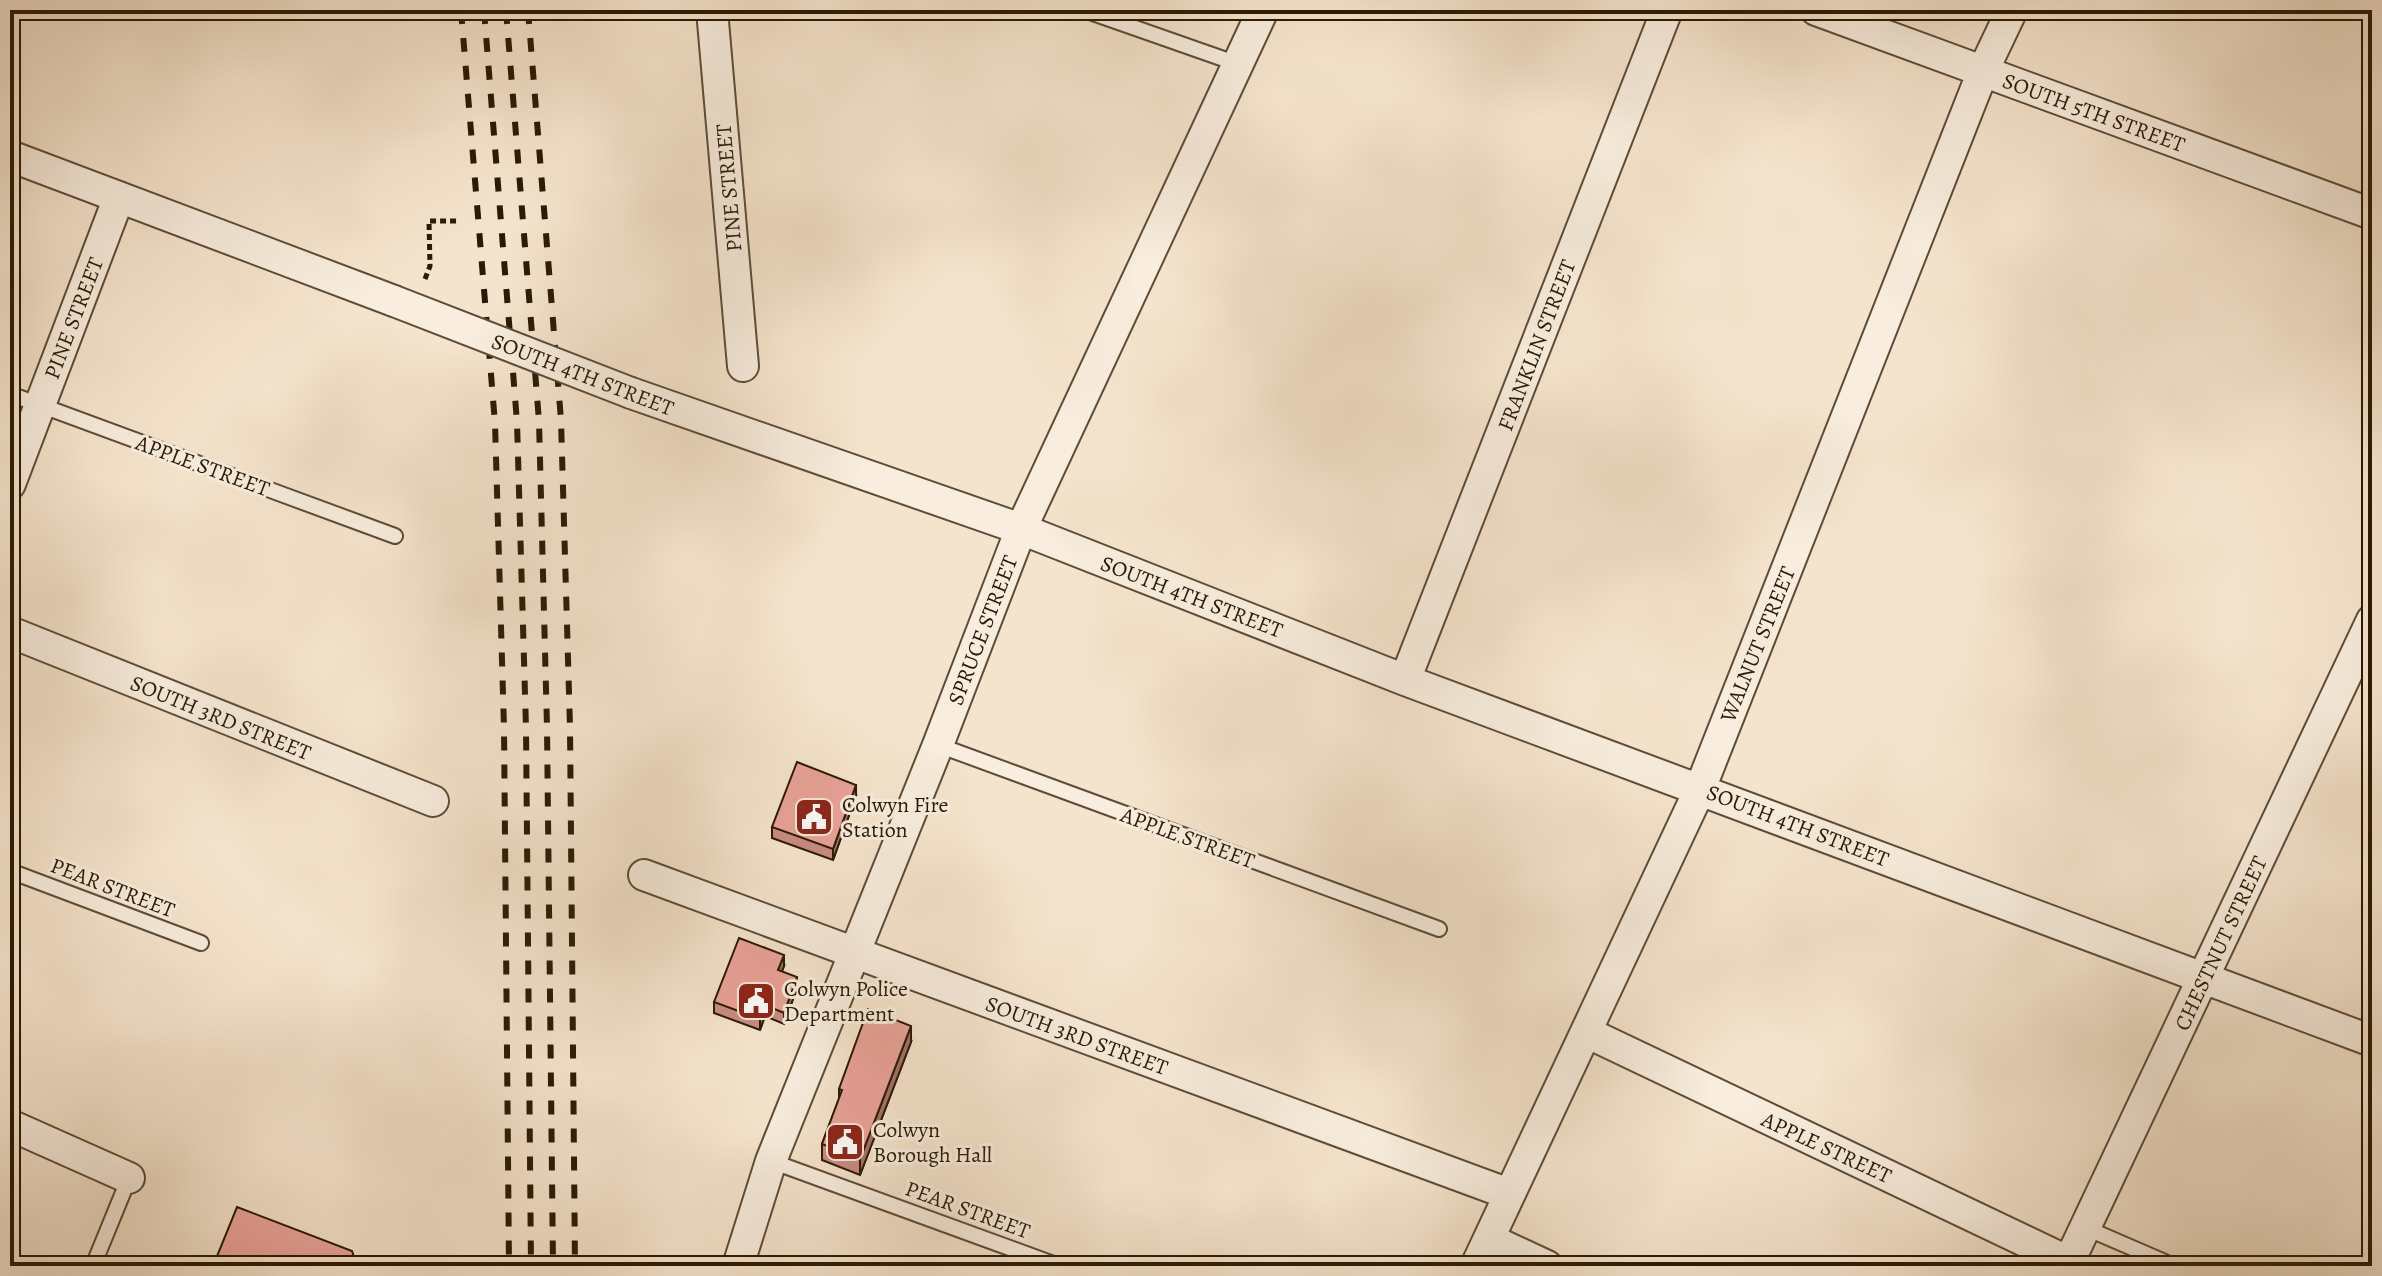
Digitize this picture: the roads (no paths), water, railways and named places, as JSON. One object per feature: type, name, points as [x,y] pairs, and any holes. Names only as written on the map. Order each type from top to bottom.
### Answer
[{"type":"street","name":"PINE STREET","points":[[712,10],[743,366]]},
{"type":"street","name":"SPRUCE STREET","points":[[738,1266],[771,1161],[1021,529],[1263,10]]},
{"type":"street","name":"FRANKLIN STREET","points":[[1405,680],[1667,10]]},
{"type":"street","name":"SOUTH 5TH STREET","points":[[1816,10],[2372,214]]},
{"type":"street","name":"WALNUT STREET","points":[[1476,1266],[1700,789],[1983,71],[2012,10]]},
{"type":"street","name":"SOUTH 4TH STREET","points":[[10,156],[631,393],[1021,529],[1405,680],[2372,1041]]},
{"type":"street","name":"PINE STREET","points":[[10,484],[119,197]]},
{"type":"street","name":"CHESTNUT STREET","points":[[2068,1264],[2372,620]]},
{"type":"street","name":"SOUTH 3RD STREET","points":[[10,632],[433,801]]},
{"type":"street","name":"SOUTH 3RD STREET","points":[[644,875],[1509,1194]]},
{"type":"street","name":"APPLE STREET","points":[[1586,1032],[2068,1264]]},
{"type":"street","points":[[10,1125],[129,1178]]},
{"type":"street","points":[[1489,1239],[1547,1266]]},
{"type":"lane","points":[[1084,10],[1238,64]]},
{"type":"lane","name":"APPLE STREET","points":[[10,394],[395,536]]},
{"type":"lane","name":"APPLE STREET","points":[[938,745],[1439,929]]},
{"type":"lane","name":"PEAR STREET","points":[[10,871],[201,943]]},
{"type":"lane","name":"PEAR STREET","points":[[771,1161],[1059,1266]]},
{"type":"lane","points":[[93,1266],[129,1178]]},
{"type":"lane","points":[[2086,1228],[2174,1266]]},
{"type":"railway","points":[[461,10],[495,423],[504,728],[509,1266]]},
{"type":"railway","points":[[484,10],[517,422],[526,728],[531,1266]]},
{"type":"railway","points":[[506,10],[539,421],[547,727],[553,1266]]},
{"type":"railway","points":[[528,10],[561,420],[570,727],[575,1266]]},
{"type":"place","name":"Colwyn Fire Station","points":[[814,817]]},
{"type":"place","name":"Colwyn Police Department","points":[[756,1001]]},
{"type":"place","name":"Colwyn Borough Hall","points":[[845,1142]]}]
